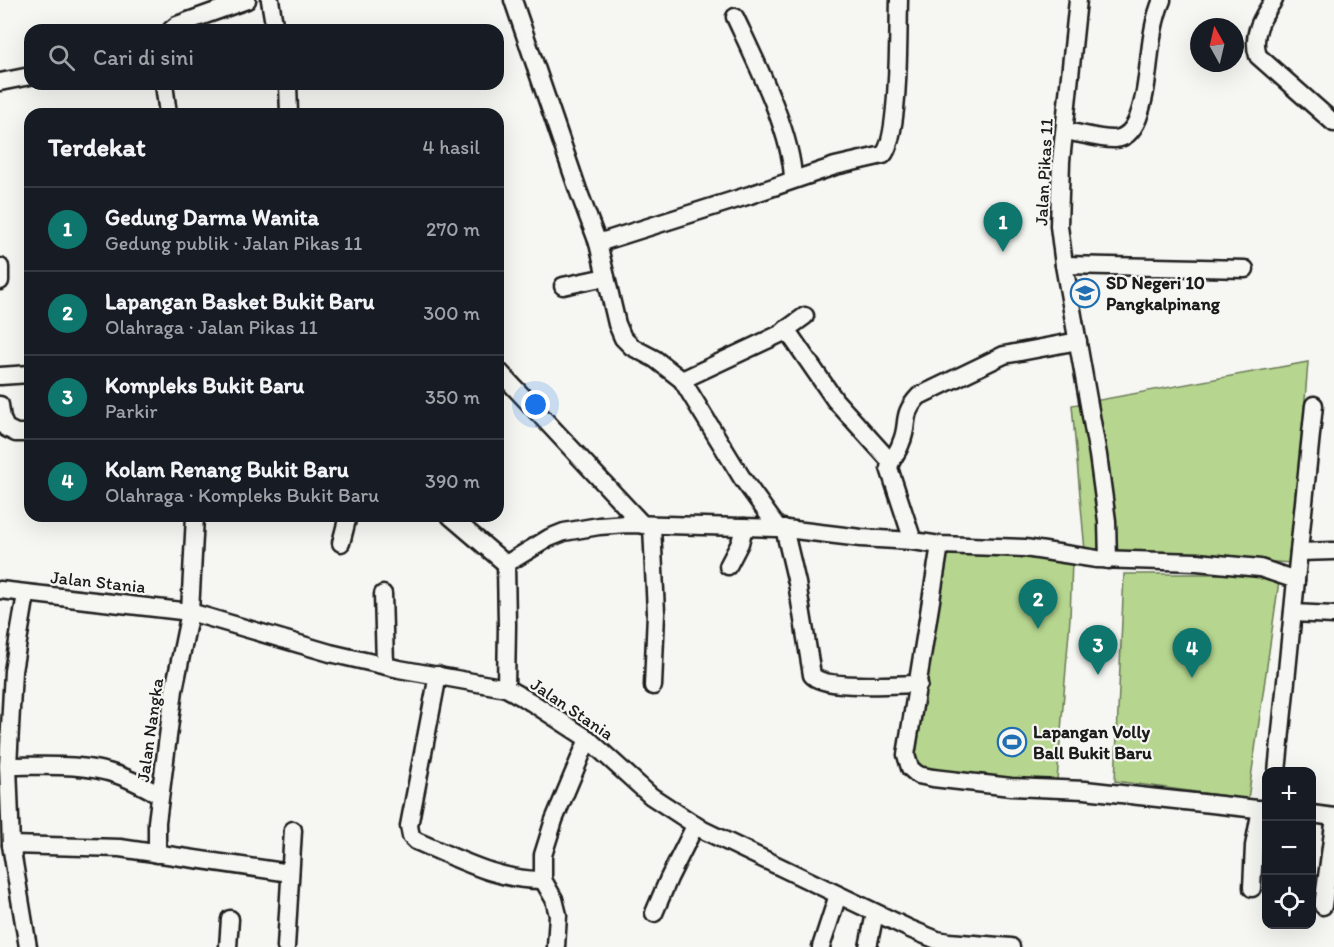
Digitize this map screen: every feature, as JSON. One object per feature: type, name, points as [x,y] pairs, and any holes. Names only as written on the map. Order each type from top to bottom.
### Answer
[{"type":"street","points":[[180,24],[247,0]]},
{"type":"street","points":[[270,0],[274,24]]},
{"type":"street","points":[[513,0],[598,243],[617,324],[623,338],[632,347],[656,359],[682,380],[742,478],[781,528],[797,583],[813,675],[816,680],[825,683],[919,684]]},
{"type":"street","points":[[598,243],[835,166],[884,155],[888,150],[897,83],[899,0]]},
{"type":"street","name":"Jalan Pikas 11","points":[[1078,0],[1058,211],[1064,265],[1107,521],[1116,560]]},
{"type":"street","points":[[1065,131],[1115,139],[1124,137],[1131,131],[1138,119],[1150,48],[1162,0]]},
{"type":"street","points":[[1274,0],[1255,34],[1254,44],[1258,56],[1334,123]]},
{"type":"street","points":[[735,17],[777,115],[789,151],[793,179]]},
{"type":"street","points":[[0,82],[24,77]]},
{"type":"street","points":[[165,90],[167,108]]},
{"type":"street","points":[[288,90],[289,108]]},
{"type":"street","points":[[1064,265],[1245,269]]},
{"type":"street","points":[[0,267],[0,281]]},
{"type":"street","points":[[563,286],[606,277]]},
{"type":"street","points":[[682,380],[786,329],[805,316]]},
{"type":"street","points":[[786,329],[835,400],[890,460]]},
{"type":"street","points":[[913,541],[889,468],[890,460],[902,442],[907,411],[918,396],[1004,355],[1078,341]]},
{"type":"street","points":[[0,376],[24,374]]},
{"type":"street","points":[[504,376],[647,525],[656,612],[653,686]]},
{"type":"street","points":[[0,405],[6,428],[16,433],[24,433]]},
{"type":"street","points":[[1277,767],[1314,405]]},
{"type":"street","name":"Jalan Nangka","points":[[157,854],[157,822],[174,690],[190,612],[195,522]]},
{"type":"street","points":[[341,543],[346,522]]},
{"type":"street","points":[[457,522],[506,564],[506,688]]},
{"type":"street","points":[[506,564],[549,538],[564,532],[599,526],[647,525],[781,528],[940,545],[1025,548],[1116,560],[1197,562],[1260,568],[1296,580]]},
{"type":"street","points":[[728,566],[736,552],[744,527]]},
{"type":"street","points":[[940,545],[906,755],[910,768],[918,775],[1011,787],[1098,792],[1262,809]]},
{"type":"street","points":[[1299,552],[1334,551]]},
{"type":"street","name":"Jalan Stania","points":[[0,590],[190,612],[330,653],[385,666],[506,688],[588,739],[651,796],[696,826],[732,845],[937,940],[968,945],[1011,947]]},
{"type":"street","points":[[26,594],[13,671],[5,826],[11,845],[28,947]]},
{"type":"street","points":[[383,594],[385,666]]},
{"type":"street","points":[[1293,613],[1334,615]]},
{"type":"street","points":[[438,675],[409,826],[411,836],[416,841],[487,871],[527,880],[543,880]]},
{"type":"street","points":[[556,947],[558,915],[556,905],[543,880],[543,855],[588,739]]},
{"type":"street","points":[[8,766],[77,766],[121,776],[160,795]]},
{"type":"street","points":[[1316,815],[1334,817]]},
{"type":"street","points":[[1251,888],[1254,846],[1262,816]]},
{"type":"street","points":[[1323,906],[1334,825]]},
{"type":"street","points":[[654,913],[696,826]]},
{"type":"street","points":[[286,947],[293,830]]},
{"type":"street","points":[[11,845],[120,848],[290,873]]},
{"type":"street","points":[[821,947],[838,896]]},
{"type":"street","points":[[867,947],[875,913]]},
{"type":"street","points":[[228,947],[230,919]]},
{"type":"green space","points":[[1308,362],[1292,563],[1085,551],[1072,405]]},
{"type":"green space","points":[[950,553],[1072,560],[1070,618],[1056,793],[909,773],[943,557]]},
{"type":"green space","points":[[1124,574],[1280,574],[1248,799],[1115,781]]},
{"type":"place","name":"Gedung Darma Wanita","points":[[1003,252]]},
{"type":"place","name":"SD Negeri 10 Pangkalpinang","points":[[1085,293]]},
{"type":"place","name":"Lapangan Basket Bukit Baru","points":[[1038,629]]},
{"type":"place","name":"Kompleks Bukit Baru","points":[[1098,675]]},
{"type":"place","name":"Kolam Renang Bukit Baru","points":[[1192,678]]},
{"type":"place","name":"Lapangan Volly Ball Bukit Baru","points":[[1012,742]]}]
